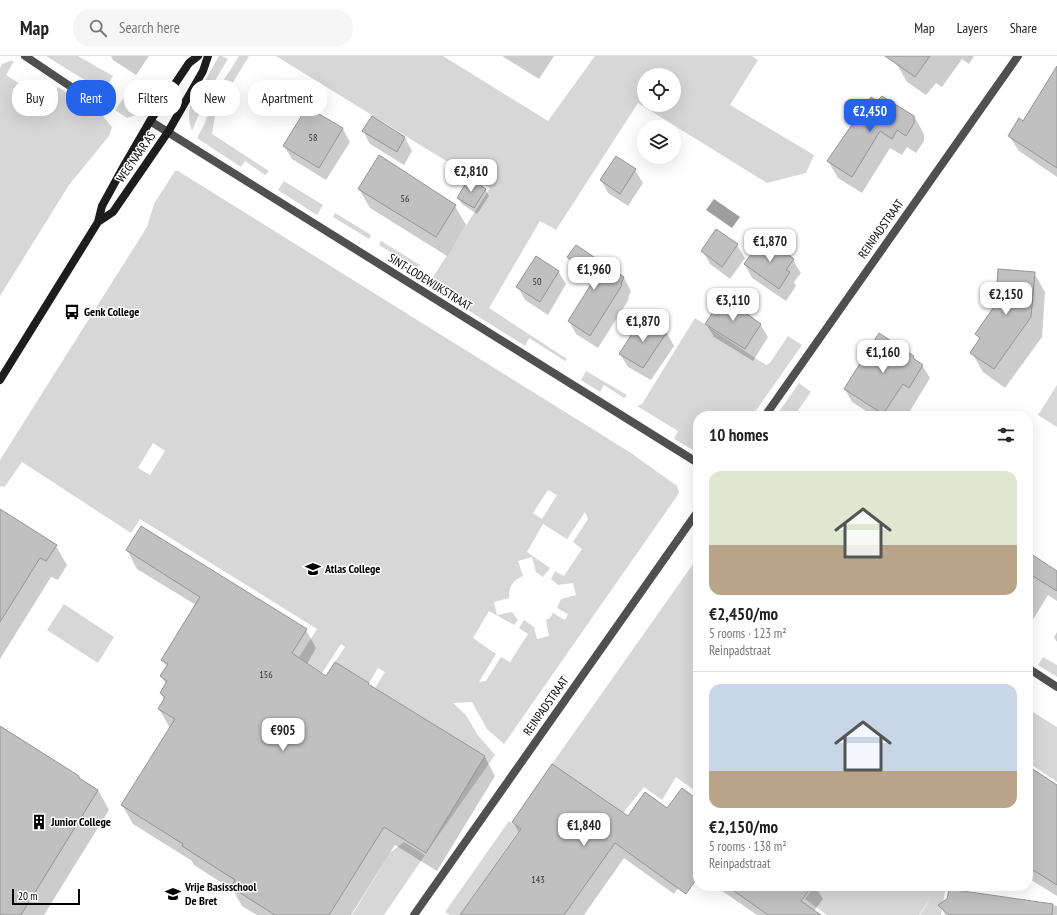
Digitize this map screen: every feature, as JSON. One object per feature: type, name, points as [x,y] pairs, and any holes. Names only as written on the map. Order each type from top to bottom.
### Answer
[{"type":"main road","name":"WEG NAAR AS","points":[[0,380],[98,222],[102,206],[150,121],[189,63],[198,56]]},
{"type":"main road","name":"WEG NAAR AS","points":[[98,222],[112,212],[168,132],[203,71],[208,56]]},
{"type":"street","points":[[25,56],[66,84]]},
{"type":"street","name":"REINPADSTRAAT","points":[[769,411],[1018,56]]},
{"type":"street","name":"SINT-LODEWIJKSTRAAT","points":[[150,121],[693,460]]},
{"type":"street","name":"REINPADSTRAAT","points":[[414,915],[693,518]]},
{"type":"street","points":[[1033,671],[1057,686]]},
{"type":"shaded area","points":[[46,56],[78,56],[113,76],[111,80],[85,80]]},
{"type":"shaded area","points":[[219,56],[228,59],[215,80],[205,80]]},
{"type":"shaded area","points":[[239,56],[249,56],[234,80],[224,80]]},
{"type":"shaded area","points":[[276,56],[443,56],[548,121],[595,56],[752,56],[758,60],[730,105],[814,155],[806,173],[767,183],[681,130],[681,120],[665,120],[653,112],[681,112],[681,68],[637,68],[637,105],[556,230],[540,221],[489,308],[567,359],[565,361],[529,338],[525,346],[428,285],[490,188],[327,87],[327,80],[315,80]]},
{"type":"shaded area","points":[[14,61],[6,75],[14,80],[12,80],[12,116],[58,116],[58,87],[66,92],[66,116],[103,116],[112,127],[109,136],[69,185],[0,296],[0,68],[2,64]]},
{"type":"shaded area","points":[[124,98],[124,116],[116,111]]},
{"type":"shaded area","points":[[190,107],[190,116],[198,116],[192,131],[189,119]]},
{"type":"shaded area","points":[[207,116],[215,116],[212,134],[269,171],[265,175],[245,161],[241,167],[197,138]]},
{"type":"shaded area","points":[[175,171],[178,171],[631,453],[677,486],[679,492],[677,496],[504,744],[487,729],[472,702],[453,703],[466,715],[477,734],[495,755],[426,853],[485,756],[391,698],[367,701],[385,672],[378,668],[369,683],[335,662],[345,647],[341,644],[322,673],[299,657],[317,629],[140,519],[131,533],[22,462],[6,485],[4,487],[0,486],[0,460],[147,227],[154,204]],"holes":[[[153,443],[165,451],[150,475],[138,468]],[[548,490],[557,495],[542,519],[533,513]],[[585,512],[588,519],[573,542],[582,549],[564,576],[555,571],[551,579],[558,585],[573,583],[576,595],[561,599],[557,608],[568,614],[565,620],[553,613],[550,618],[546,620],[549,636],[537,639],[534,627],[524,620],[519,628],[528,634],[510,662],[501,657],[486,681],[479,682],[496,654],[473,638],[489,611],[514,625],[518,620],[512,612],[497,615],[494,602],[509,598],[512,584],[523,576],[518,561],[532,557],[536,572],[543,577],[550,568],[527,552],[543,524],[567,539]]]},
{"type":"shaded area","points":[[284,181],[323,205],[317,215],[278,190]]},
{"type":"shaded area","points":[[714,199],[740,217],[732,228],[706,210]]},
{"type":"shaded area","points":[[335,213],[371,235],[369,239],[333,217]]},
{"type":"shaded area","points":[[381,241],[420,265],[417,268],[379,245]]},
{"type":"shaded area","points":[[695,318],[766,365],[770,363],[788,336],[802,345],[756,411],[693,411],[693,450],[674,439],[678,431],[637,406],[642,404]]},
{"type":"shaded area","points":[[586,371],[627,395],[624,398],[604,385],[600,392],[581,380]]},
{"type":"shaded area","points":[[799,383],[811,392],[798,411],[779,411]]},
{"type":"shaded area","points":[[1057,385],[1057,427],[1038,415]]},
{"type":"shaded area","points":[[693,564],[693,789],[676,777],[662,800],[644,787],[623,813],[552,764]]},
{"type":"shaded area","points":[[64,604],[114,637],[98,663],[47,630]]},
{"type":"shaded area","points":[[1043,657],[1057,665],[1057,677],[1038,665]]},
{"type":"shaded area","points":[[1033,712],[1057,727],[1057,782],[1033,766]]},
{"type":"shaded area","points":[[509,821],[520,829],[460,915],[450,915],[445,912]]},
{"type":"shaded area","points":[[404,842],[425,855],[384,915],[352,915],[390,853]]},
{"type":"shaded area","points":[[811,891],[945,891],[941,915],[920,915],[931,898],[919,915],[827,915],[805,899]]},
{"type":"building","points":[[885,56],[930,56],[915,77]]},
{"type":"building","points":[[1057,66],[1057,168],[1008,136],[1019,118],[1023,121]]},
{"type":"building","points":[[882,96],[914,116],[914,123],[906,136],[897,130],[892,139],[880,131],[852,177],[827,161],[871,97],[877,101]]},
{"type":"building","points":[[301,116],[322,116],[343,128],[319,168],[283,146]]},
{"type":"building","points":[[372,116],[405,137],[397,152],[362,131]]},
{"type":"building","points":[[379,155],[456,205],[436,237],[358,189]]},
{"type":"building","points":[[616,156],[636,169],[620,194],[600,180]]},
{"type":"building","points":[[469,178],[486,189],[474,208],[457,198]]},
{"type":"building","points":[[716,229],[738,244],[722,267],[701,251]]},
{"type":"building","points":[[767,239],[794,259],[786,270],[790,272],[779,289],[744,264],[759,243],[762,245]]},
{"type":"building","points":[[576,245],[624,277],[621,284],[622,285],[590,336],[568,321],[595,278],[567,257]]},
{"type":"building","points":[[536,256],[559,271],[540,302],[516,287]]},
{"type":"building","points":[[998,269],[1035,272],[1031,317],[994,369],[970,353],[980,338],[975,334],[996,304]]},
{"type":"building","points":[[725,294],[739,304],[737,307],[761,324],[745,349],[705,324]]},
{"type":"building","points":[[643,317],[667,332],[643,368],[619,354]]},
{"type":"building","points":[[879,333],[914,356],[913,358],[923,365],[909,388],[903,384],[885,411],[878,411],[844,389]]},
{"type":"building","points":[[0,509],[57,545],[46,561],[40,558],[0,622]]},
{"type":"building","points":[[141,526],[307,629],[292,653],[326,676],[335,662],[485,756],[426,853],[384,827],[329,915],[275,915],[231,887],[235,880],[182,846],[183,844],[121,805],[175,719],[158,709],[165,697],[160,693],[167,681],[160,676],[168,664],[161,660],[200,597],[126,550]]},
{"type":"building","points":[[1033,555],[1057,571],[1057,591],[1033,576]]},
{"type":"building","name":"Junior College","points":[[0,726],[79,776],[79,778],[98,790],[21,915],[0,915]]},
{"type":"building","points":[[552,764],[628,816],[645,792],[667,808],[682,788],[693,796],[693,884],[686,894],[615,843],[564,915],[460,915],[521,829],[512,822]]},
{"type":"building","points":[[1033,769],[1057,785],[1057,885],[1033,870]]},
{"type":"building","points":[[734,891],[808,891],[801,901],[821,915],[768,915]]},
{"type":"building","points":[[949,891],[963,891],[1053,904],[1052,915],[949,915],[938,905],[947,899]]},
{"type":"place","name":"Genk College","points":[[72,312]]},
{"type":"place","name":"Atlas College","points":[[313,569]]},
{"type":"place","name":"Junior College","points":[[39,822]]},
{"type":"place","name":"Vrije Basisschool De Bret","points":[[173,894]]}]
